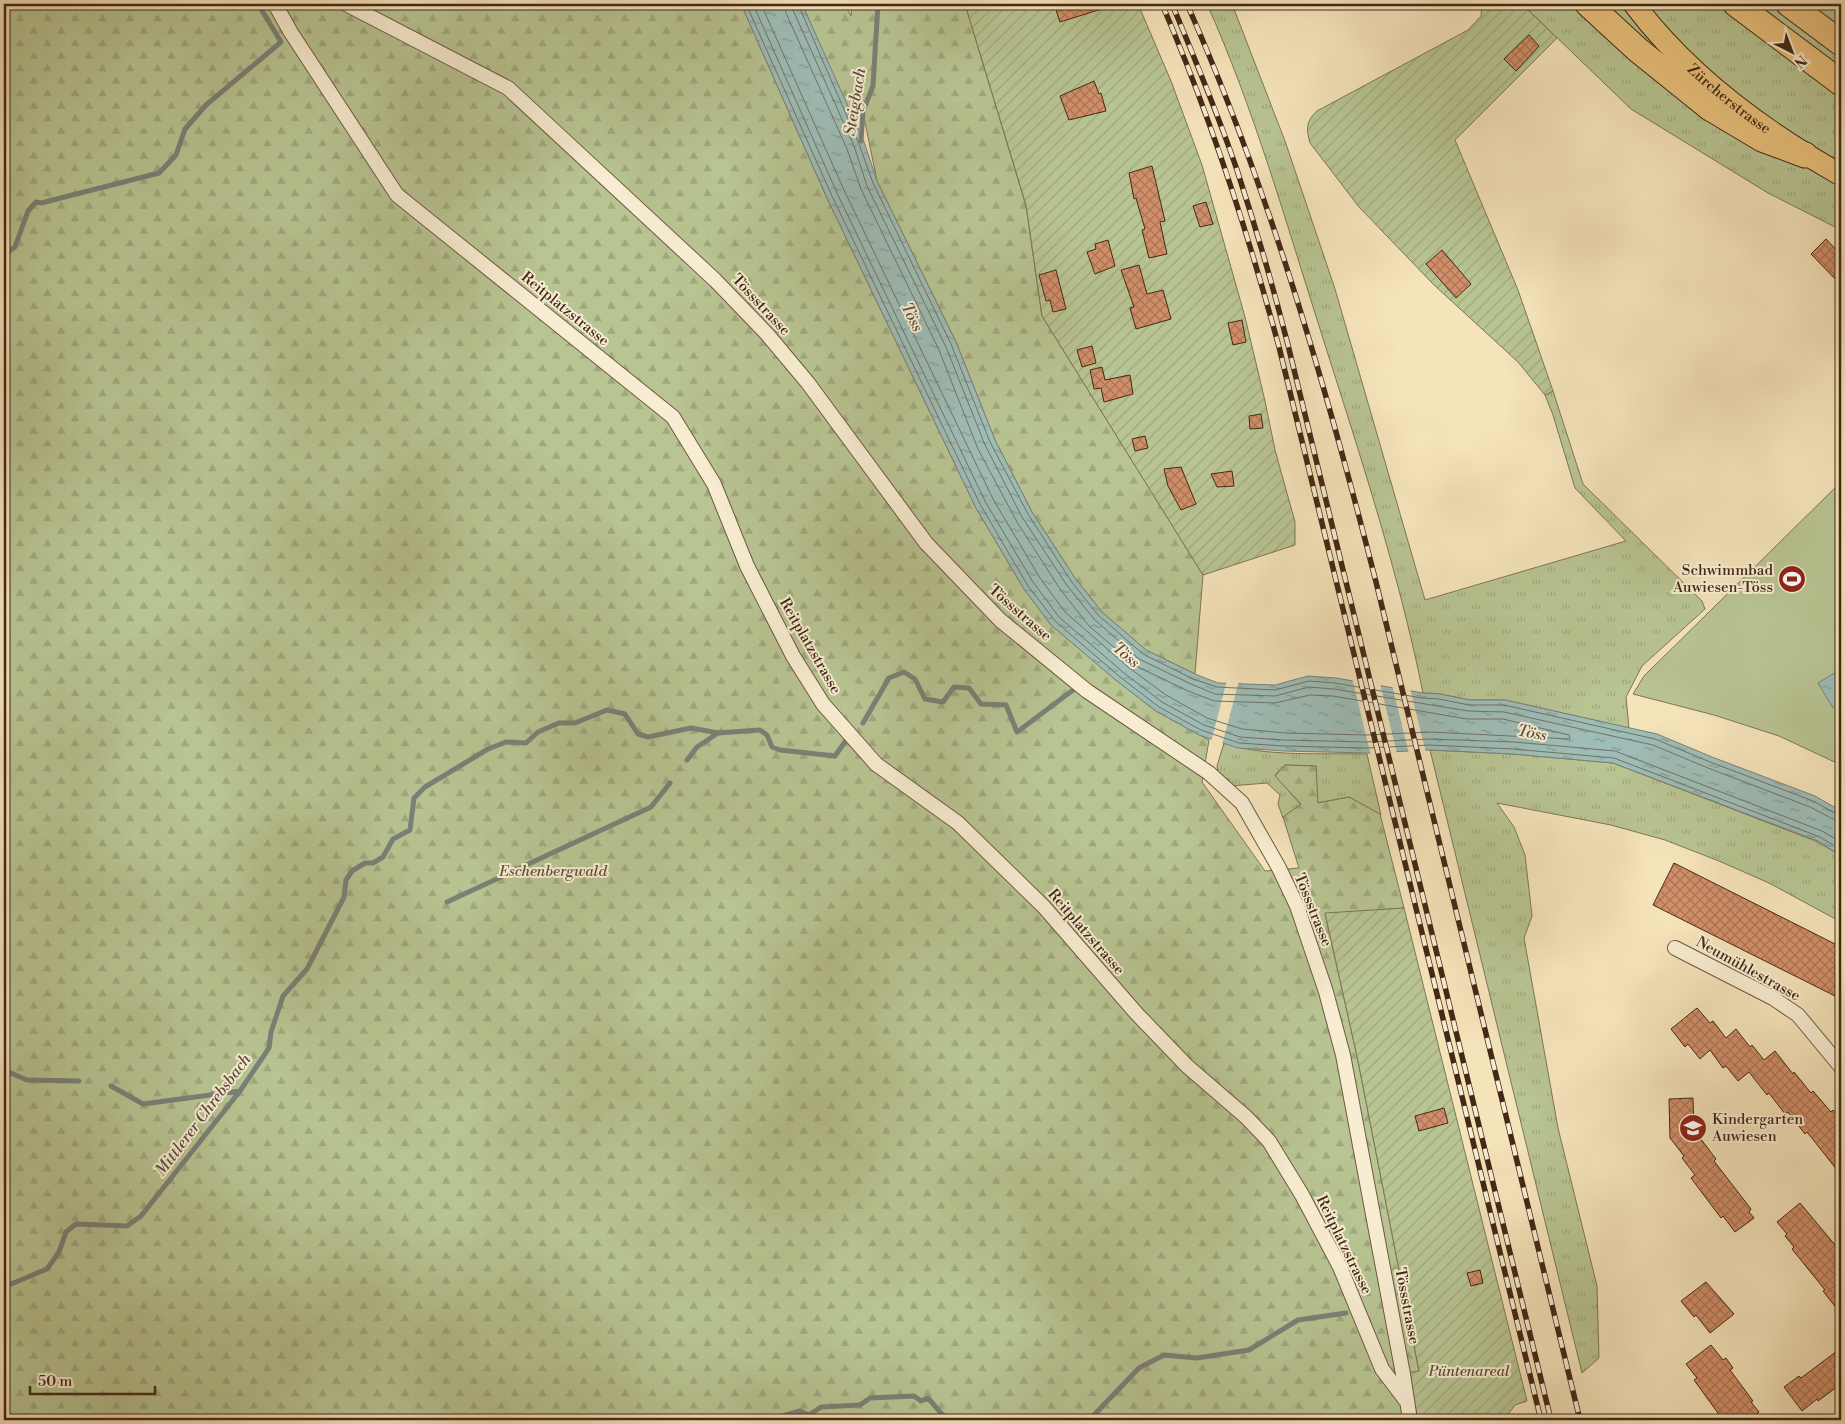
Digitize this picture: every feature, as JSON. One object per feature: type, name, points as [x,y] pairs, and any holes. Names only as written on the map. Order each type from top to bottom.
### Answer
[{"type":"highway","points":[[1588,4],[1638,50],[1710,108],[1762,139],[1805,155]]},
{"type":"highway","points":[[1736,4],[1841,83]]},
{"type":"highway","points":[[1789,4],[1841,43]]},
{"type":"main road","name":"Zürcherstrasse","points":[[1634,4],[1671,47],[1720,94],[1805,155],[1841,176]]},
{"type":"street","name":"Reitplatzstrasse","points":[[275,4],[290,31],[397,195],[673,417],[714,484],[747,566],[793,656],[829,710],[876,764],[958,823],[1044,908],[1137,1014],[1187,1066],[1246,1117],[1269,1141],[1302,1195],[1340,1267],[1382,1369],[1407,1402],[1410,1420]]},
{"type":"street","name":"Tössstrasse","points":[[346,4],[508,88],[715,280],[767,334],[808,383],[926,543],[1000,620],[1087,691],[1210,773],[1242,803],[1279,868],[1296,906],[1326,992],[1343,1055],[1404,1374],[1407,1402]]},
{"type":"street","name":"Neumühlestrasse","points":[[1675,948],[1774,998],[1798,1014],[1841,1067]]},
{"type":"green space","name":"Eschenbergwald","points":[[4,4],[741,4],[827,198],[976,508],[1024,589],[1051,625],[1117,681],[1156,711],[1209,740],[1202,782],[1265,871],[1299,868],[1283,817],[1301,804],[1275,776],[1285,765],[1316,766],[1318,803],[1349,797],[1380,814],[1404,908],[1325,914],[1357,1056],[1419,1371],[1404,1374],[1410,1420],[4,1420]]},
{"type":"green space","points":[[802,4],[845,4],[851,16],[852,4],[965,4],[1026,206],[1042,316],[1203,575],[1195,674],[1146,650],[1102,612],[1075,578],[1032,512],[995,440],[956,342],[877,181],[863,112],[851,116]]},
{"type":"green space","points":[[965,4],[1138,4],[1171,81],[1202,165],[1245,317],[1275,450],[1295,522],[1295,545],[1203,575],[1042,316],[1026,205]]},
{"type":"green space","points":[[1207,4],[1232,4],[1285,141],[1335,289],[1425,600],[1626,541],[1575,488],[1545,395],[1553,391],[1583,484],[1702,601],[1705,609],[1642,666],[1626,697],[1629,728],[1505,700],[1470,700],[1440,694],[1423,693],[1402,601],[1349,419],[1254,124],[1240,84]]},
{"type":"green space","points":[[1482,4],[1522,4],[1557,38],[1455,140],[1518,290],[1553,391],[1545,395],[1518,362],[1434,285],[1359,207],[1310,143],[1308,134],[1309,122],[1317,111],[1468,30],[1481,16]]},
{"type":"green space","points":[[1522,4],[1841,4],[1841,230],[1768,193],[1631,109]]},
{"type":"green space","name":"Schwimmbad Auwiesen-Töss","points":[[1841,482],[1841,765],[1779,736],[1714,715],[1633,694],[1644,676]]},
{"type":"green space","points":[[1224,743],[1275,752],[1367,754],[1381,815],[1349,797],[1317,803],[1316,766],[1285,765],[1275,775],[1301,805],[1283,818],[1278,804],[1280,795],[1267,783],[1230,786],[1229,779],[1219,779],[1217,766]]},
{"type":"green space","points":[[1430,750],[1513,754],[1613,763],[1818,842],[1841,856],[1841,922],[1769,883],[1665,840],[1611,825],[1497,803],[1514,827],[1525,855],[1532,916],[1524,938],[1558,1128],[1597,1286],[1599,1358],[1582,1373]]},
{"type":"green space","name":"Püntenareal","points":[[1404,908],[1527,1401],[1515,1405],[1504,1420],[1410,1420],[1403,1374],[1419,1371],[1357,1056],[1325,913]]},
{"type":"water","name":"Töss","points":[[741,4],[802,4],[864,142],[877,181],[956,342],[995,440],[1032,512],[1075,578],[1102,612],[1146,650],[1218,683],[1275,685],[1308,676],[1336,678],[1470,700],[1505,700],[1657,734],[1815,796],[1841,811],[1841,856],[1818,841],[1613,763],[1513,754],[1430,750],[1367,753],[1238,748],[1199,735],[1156,711],[1117,681],[1051,625],[1024,589],[976,508],[827,198]]},
{"type":"water","points":[[1841,669],[1841,703],[1833,708],[1818,683]]},
{"type":"pier","points":[[1352,678],[1380,683],[1397,754],[1371,756]]},
{"type":"pier","points":[[1227,680],[1239,681],[1222,745],[1211,742]]},
{"type":"pier","points":[[1392,685],[1410,688],[1426,753],[1409,754]]},
{"type":"building","points":[[1054,4],[1108,4],[1108,7],[1060,22]]},
{"type":"building","points":[[1529,35],[1539,46],[1516,71],[1504,59]]},
{"type":"building","points":[[1094,81],[1099,94],[1101,93],[1106,111],[1069,120],[1060,96]]},
{"type":"building","points":[[1152,166],[1165,221],[1160,222],[1167,254],[1149,258],[1142,230],[1145,229],[1136,198],[1134,199],[1129,173]]},
{"type":"building","points":[[1206,202],[1213,224],[1200,227],[1193,206]]},
{"type":"building","points":[[1826,239],[1841,255],[1841,285],[1811,254]]},
{"type":"building","points":[[1108,240],[1115,266],[1095,274],[1087,252],[1096,249],[1095,244]]},
{"type":"building","points":[[1442,250],[1471,284],[1456,298],[1426,264]]},
{"type":"building","points":[[1139,265],[1147,294],[1163,290],[1171,319],[1136,329],[1130,308],[1134,307],[1121,270]]},
{"type":"building","points":[[1056,270],[1066,309],[1053,312],[1050,300],[1046,301],[1039,275]]},
{"type":"building","points":[[1242,320],[1246,342],[1233,345],[1228,323]]},
{"type":"building","points":[[1092,346],[1096,363],[1082,367],[1077,350]]},
{"type":"building","points":[[1102,367],[1105,380],[1130,375],[1133,394],[1104,402],[1101,388],[1094,389],[1090,370]]},
{"type":"building","points":[[1261,414],[1263,428],[1250,429],[1249,416]]},
{"type":"building","points":[[1145,436],[1148,448],[1135,451],[1132,439]]},
{"type":"building","points":[[1181,467],[1196,504],[1181,510],[1168,486],[1164,469]]},
{"type":"building","points":[[1232,471],[1234,486],[1217,487],[1211,474]]},
{"type":"building","points":[[1674,863],[1841,947],[1841,999],[1653,905]]},
{"type":"building","points":[[1697,1008],[1710,1023],[1713,1021],[1726,1038],[1736,1029],[1750,1047],[1752,1045],[1764,1060],[1775,1051],[1811,1093],[1813,1091],[1831,1112],[1833,1110],[1841,1121],[1841,1175],[1807,1132],[1805,1134],[1788,1112],[1785,1114],[1769,1093],[1767,1095],[1749,1072],[1738,1081],[1726,1066],[1723,1068],[1710,1050],[1700,1059],[1688,1044],[1685,1047],[1671,1029]]},
{"type":"building","points":[[1693,1098],[1694,1130],[1716,1159],[1714,1161],[1751,1209],[1749,1212],[1754,1218],[1735,1232],[1723,1216],[1721,1218],[1691,1178],[1695,1175],[1682,1158],[1684,1156],[1670,1138],[1669,1099]]},
{"type":"building","points":[[1444,1108],[1448,1123],[1419,1131],[1415,1116]]},
{"type":"building","points":[[1800,1203],[1841,1252],[1841,1314],[1823,1291],[1825,1290],[1792,1249],[1794,1247],[1785,1236],[1787,1234],[1777,1222]]},
{"type":"building","points":[[1480,1270],[1483,1283],[1471,1286],[1467,1273]]},
{"type":"building","points":[[1706,1282],[1734,1314],[1710,1333],[1696,1315],[1694,1317],[1681,1301]]},
{"type":"building","points":[[1711,1345],[1723,1360],[1726,1358],[1733,1368],[1730,1370],[1753,1401],[1751,1402],[1759,1412],[1757,1414],[1761,1420],[1723,1420],[1694,1380],[1697,1378],[1686,1364]]},
{"type":"building","points":[[1841,1348],[1841,1384],[1802,1411],[1784,1387],[1799,1376],[1801,1378]]},
{"type":"waterway","points":[[4,255],[15,247],[28,211],[36,202],[41,203],[159,173],[176,155],[185,129],[206,105],[281,42],[258,4]]},
{"type":"waterway","name":"Steigbach","points":[[861,141],[863,111],[873,86],[878,4]]},
{"type":"waterway","name":"Mittlerer Chrebsbach","points":[[863,723],[889,678],[904,672],[915,679],[925,699],[943,702],[954,687],[969,688],[981,704],[1006,705],[1017,732],[1073,690]]},
{"type":"waterway","name":"Mittlerer Chrebsbach","points":[[4,1287],[47,1269],[59,1252],[66,1232],[76,1224],[127,1226],[141,1216],[240,1091],[269,1048],[271,1032],[283,996],[307,969],[344,897],[346,880],[352,871],[365,863],[373,863],[383,857],[393,839],[410,830],[414,798],[425,787],[488,749],[506,742],[526,743],[538,732],[559,723],[575,723],[607,710],[625,714],[638,734],[648,737],[691,728],[718,733],[760,730],[767,735],[772,747],[780,750],[835,756],[847,739]]},
{"type":"waterway","points":[[687,760],[697,747],[718,733]]},
{"type":"waterway","points":[[447,902],[651,807],[670,783]]},
{"type":"waterway","points":[[4,1070],[27,1080],[79,1081]]},
{"type":"waterway","points":[[111,1086],[143,1104],[240,1091]]},
{"type":"waterway","points":[[1092,1420],[1093,1416],[1139,1368],[1164,1355],[1197,1358],[1249,1350],[1298,1320],[1346,1313]]},
{"type":"waterway","points":[[769,1420],[800,1411],[809,1415],[821,1407],[860,1405],[870,1398],[914,1396],[921,1401],[928,1398],[947,1420]]},
{"type":"railway","points":[[1162,4],[1212,131],[1254,259],[1279,347],[1541,1420]]},
{"type":"railway","points":[[1172,4],[1198,66],[1237,170],[1282,323],[1551,1420]]},
{"type":"railway","points":[[1187,4],[1217,74],[1270,217],[1294,289],[1337,435],[1376,582],[1580,1420]]},
{"type":"place","name":"Schwimmbad Auwiesen-Töss","points":[[1792,579]]},
{"type":"place","name":"Kindergarten Auwiesen","points":[[1693,1128]]}]
